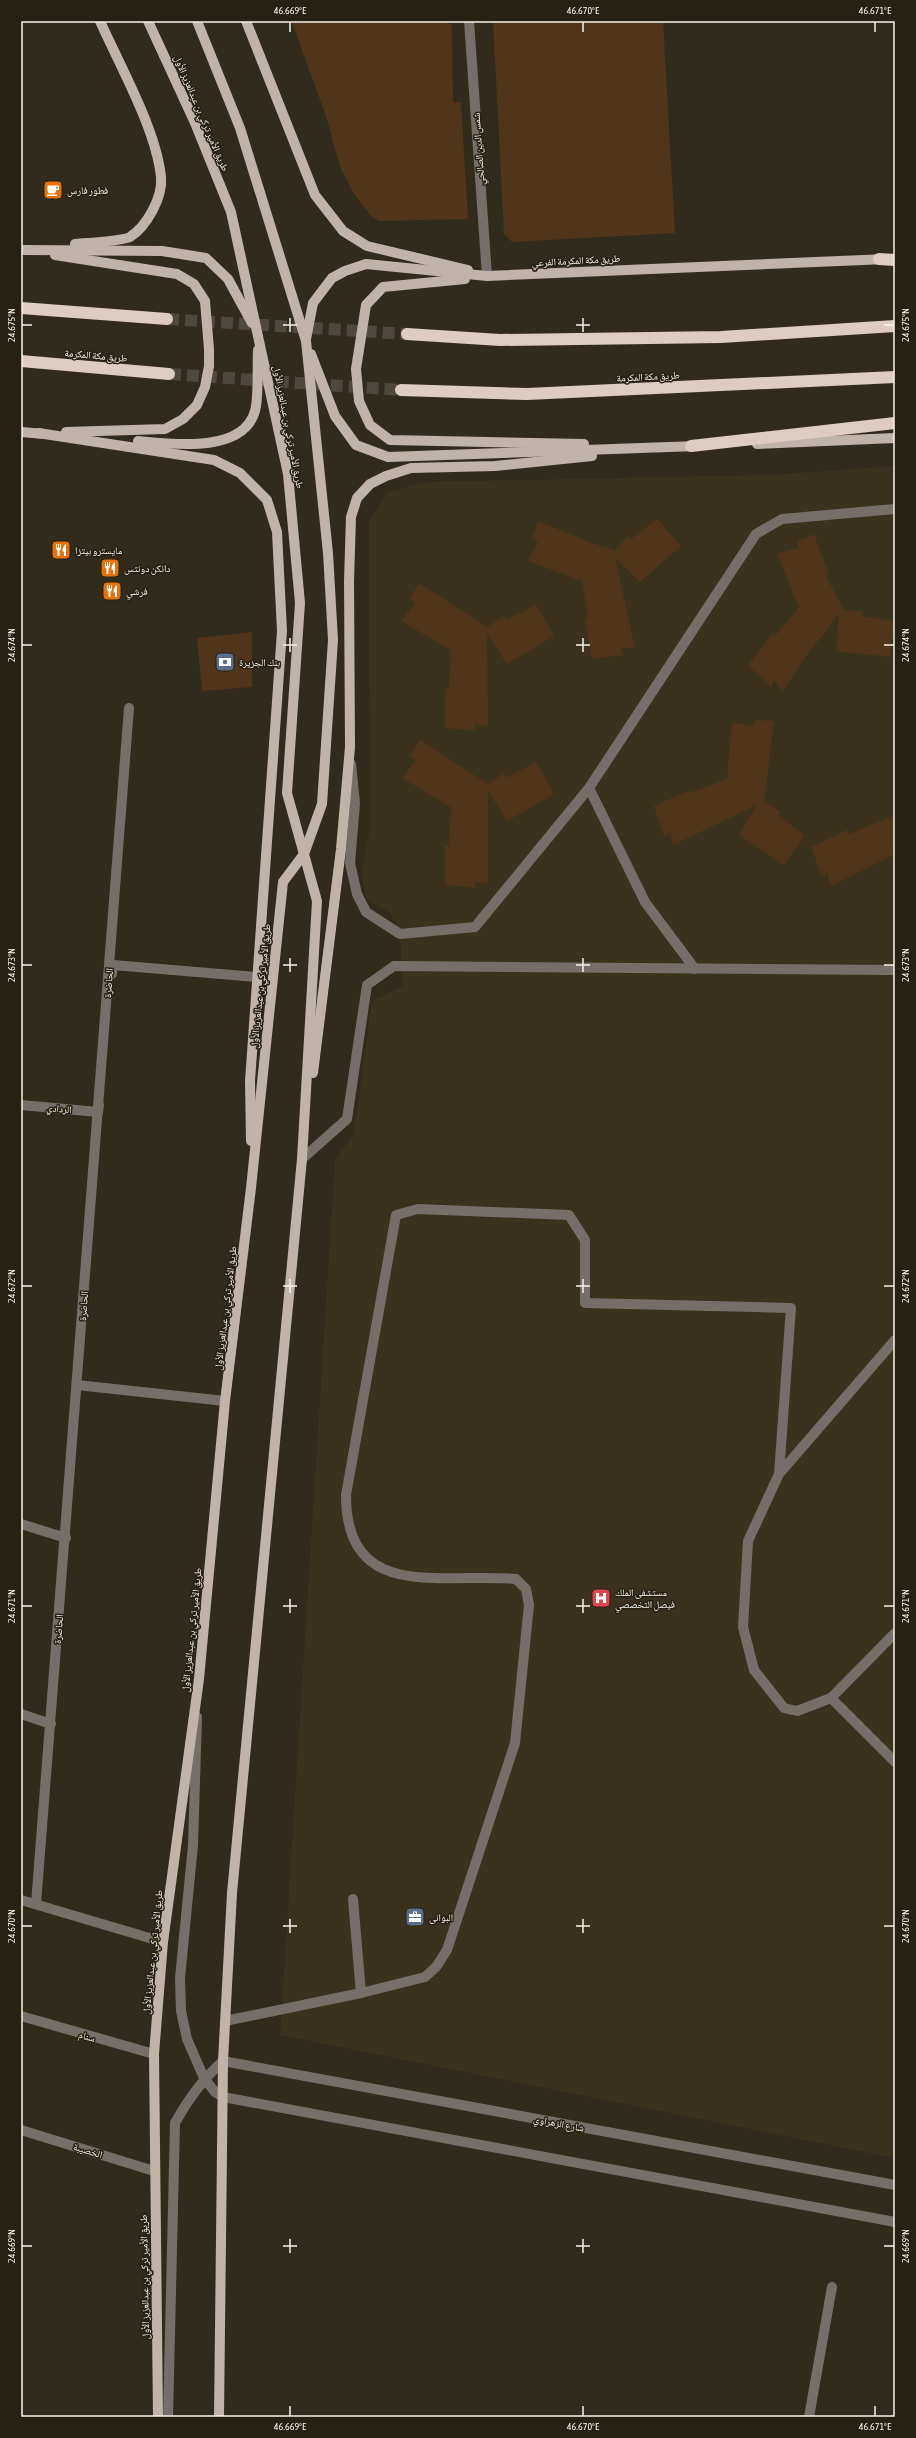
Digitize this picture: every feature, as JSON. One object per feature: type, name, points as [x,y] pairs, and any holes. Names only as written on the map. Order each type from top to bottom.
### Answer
[{"type":"highway","points":[[879,259],[895,259]]},
{"type":"highway","points":[[21,308],[167,319]]},
{"type":"highway","points":[[407,334],[500,340],[721,337],[895,326]]},
{"type":"highway","name":"طريق مكة المكرمة","points":[[21,361],[169,374]]},
{"type":"highway","name":"طريق مكة المكرمة","points":[[401,390],[527,394],[895,377]]},
{"type":"highway","points":[[691,446],[895,423]]},
{"type":"main road","points":[[22,250],[129,238],[148,219],[158,194],[161,178],[151,134],[100,21]]},
{"type":"main road","name":"طريق الأمير تركي بن عبدالعزيز الأول","points":[[148,21],[195,123],[231,212],[259,335],[288,474],[300,603],[287,793],[317,901],[302,1159],[232,1893],[223,2061],[220,2417]]},
{"type":"main road","name":"طريق الأمير تركي بن عبدالعزيز الأول","points":[[158,2417],[154,2171],[154,2054],[163,1942],[199,1679],[226,1401],[251,1188],[283,882],[304,854],[322,804],[333,640],[328,553],[306,341],[240,128],[197,21]]},
{"type":"main road","points":[[246,21],[315,195],[343,231],[367,246],[458,267],[486,276]]},
{"type":"main road","points":[[21,432],[192,446],[228,438],[244,429],[255,412],[259,335],[228,279],[206,258],[162,251],[22,250]]},
{"type":"main road","points":[[22,250],[177,274],[194,284],[205,301],[209,349],[205,387],[196,405],[183,419],[165,429],[38,433]]},
{"type":"main road","name":"طريق مكة المكرمة الفرعي","points":[[306,341],[313,303],[332,278],[366,264],[486,276],[879,259]]},
{"type":"main road","points":[[486,276],[383,287],[366,305],[356,369],[359,401],[370,425],[390,440],[691,446]]},
{"type":"main road","points":[[306,341],[335,416],[356,444],[388,457],[895,438]]},
{"type":"main road","points":[[38,433],[214,460],[240,473],[267,500],[277,532],[282,631],[250,1081],[251,1188]]},
{"type":"main road","points":[[302,1159],[341,849],[350,747],[351,517],[358,498],[370,484],[386,476],[411,468],[495,466],[691,446]]},
{"type":"street","name":"شمس الدين الصالحي","points":[[468,21],[486,276]]},
{"type":"street","points":[[350,747],[354,803],[350,863],[357,894],[366,912],[400,934],[475,926],[589,788],[756,534],[782,520],[895,509]]},
{"type":"street","name":"الحاضرة","points":[[36,1904],[66,1538],[129,708]]},
{"type":"street","points":[[589,788],[644,902],[695,969]]},
{"type":"street","points":[[98,1112],[113,965],[257,977]]},
{"type":"street","points":[[302,1159],[347,1119],[367,985],[394,966],[895,970]]},
{"type":"street","name":"الردادي","points":[[21,1105],[98,1112]]},
{"type":"street","points":[[225,2020],[361,1993],[425,1977],[436,1967],[447,1950],[516,1742],[529,1605],[526,1589],[516,1579],[407,1577],[386,1571],[358,1549],[348,1522],[346,1495],[396,1215],[418,1209],[569,1215],[585,1240],[585,1302],[791,1308],[779,1474]]},
{"type":"street","points":[[895,1340],[779,1474],[748,1541],[743,1627],[754,1670],[784,1708],[797,1710],[831,1698],[895,1633]]},
{"type":"street","points":[[77,1384],[226,1401]]},
{"type":"street","points":[[21,1524],[66,1538]]},
{"type":"street","points":[[199,1679],[193,1845],[180,1978],[181,2011],[187,2039],[204,2078],[215,2092],[223,2097],[895,2222]]},
{"type":"street","points":[[831,1698],[895,1762]]},
{"type":"street","points":[[21,1714],[51,1724]]},
{"type":"street","points":[[353,1899],[361,1993]]},
{"type":"street","points":[[21,1900],[163,1942]]},
{"type":"street","name":"سنام","points":[[21,2016],[154,2054]]},
{"type":"street","points":[[168,2417],[175,2123],[184,2105],[204,2078],[223,2061]]},
{"type":"street","name":"شارع الزهراوي","points":[[223,2061],[895,2185]]},
{"type":"street","name":"الخصيبة","points":[[21,2130],[154,2171]]},
{"type":"street","points":[[808,2417],[832,2287]]},
{"type":"shaded area","name":"مستشفى الملك فيصل التخصصي","points":[[895,466],[895,2158],[280,2035],[335,1161],[354,1133],[372,1001],[403,986],[400,934],[390,913],[367,899],[361,873],[370,832],[369,522],[388,492],[424,482],[770,475]]},
{"type":"building","points":[[343,21],[447,21],[452,26],[453,102],[461,102],[468,219],[379,221],[371,216],[354,194],[340,167],[326,116],[292,23]]},
{"type":"building","points":[[493,21],[663,21],[675,233],[512,242],[504,234]]},
{"type":"building","points":[[657,519],[681,546],[640,582],[615,557],[635,648],[621,648],[624,655],[592,659],[585,619],[588,618],[582,581],[528,561],[538,542],[532,539],[538,521],[594,544],[613,549],[614,551],[628,536],[630,540]]},
{"type":"building","points":[[814,534],[829,575],[826,576],[843,609],[842,610],[863,611],[862,616],[895,621],[890,657],[836,651],[839,614],[803,660],[783,691],[774,680],[771,687],[748,665],[772,634],[775,636],[799,607],[777,554],[799,548],[797,542]]},
{"type":"building","points":[[419,583],[487,627],[504,616],[506,620],[536,605],[554,636],[507,664],[487,634],[488,727],[475,724],[476,731],[445,728],[445,689],[449,688],[451,650],[401,621],[415,603],[410,599]]},
{"type":"building","name":"بنك الجزيرة","points":[[252,632],[252,687],[202,691],[197,638]]},
{"type":"building","points":[[755,720],[774,721],[764,802],[781,812],[778,815],[805,836],[784,865],[739,835],[757,805],[673,845],[670,832],[664,837],[654,806],[690,790],[691,793],[727,779],[732,722],[754,726]]},
{"type":"building","points":[[420,740],[488,784],[504,773],[506,778],[536,762],[554,794],[507,821],[488,791],[488,884],[475,882],[476,888],[445,885],[445,846],[449,846],[451,807],[402,778],[416,760],[410,756]]},
{"type":"building","points":[[895,815],[895,854],[831,886],[827,872],[822,877],[811,847],[847,830],[849,834]]},
{"type":"tunnel","points":[[167,319],[407,334]]},
{"type":"tunnel","points":[[169,374],[401,390]]},
{"type":"place","name":"فطور فارس","points":[[53,190]]},
{"type":"place","name":"مايسترو بيتزا","points":[[61,550]]},
{"type":"place","name":"دانكن دونتس","points":[[110,568]]},
{"type":"place","name":"فرشي","points":[[112,591]]},
{"type":"place","name":"بنك الجزيرة","points":[[225,662]]},
{"type":"place","name":"مستشفى الملك فيصل التخصصي","points":[[601,1598]]},
{"type":"place","name":"البوانى","points":[[415,1917]]}]
